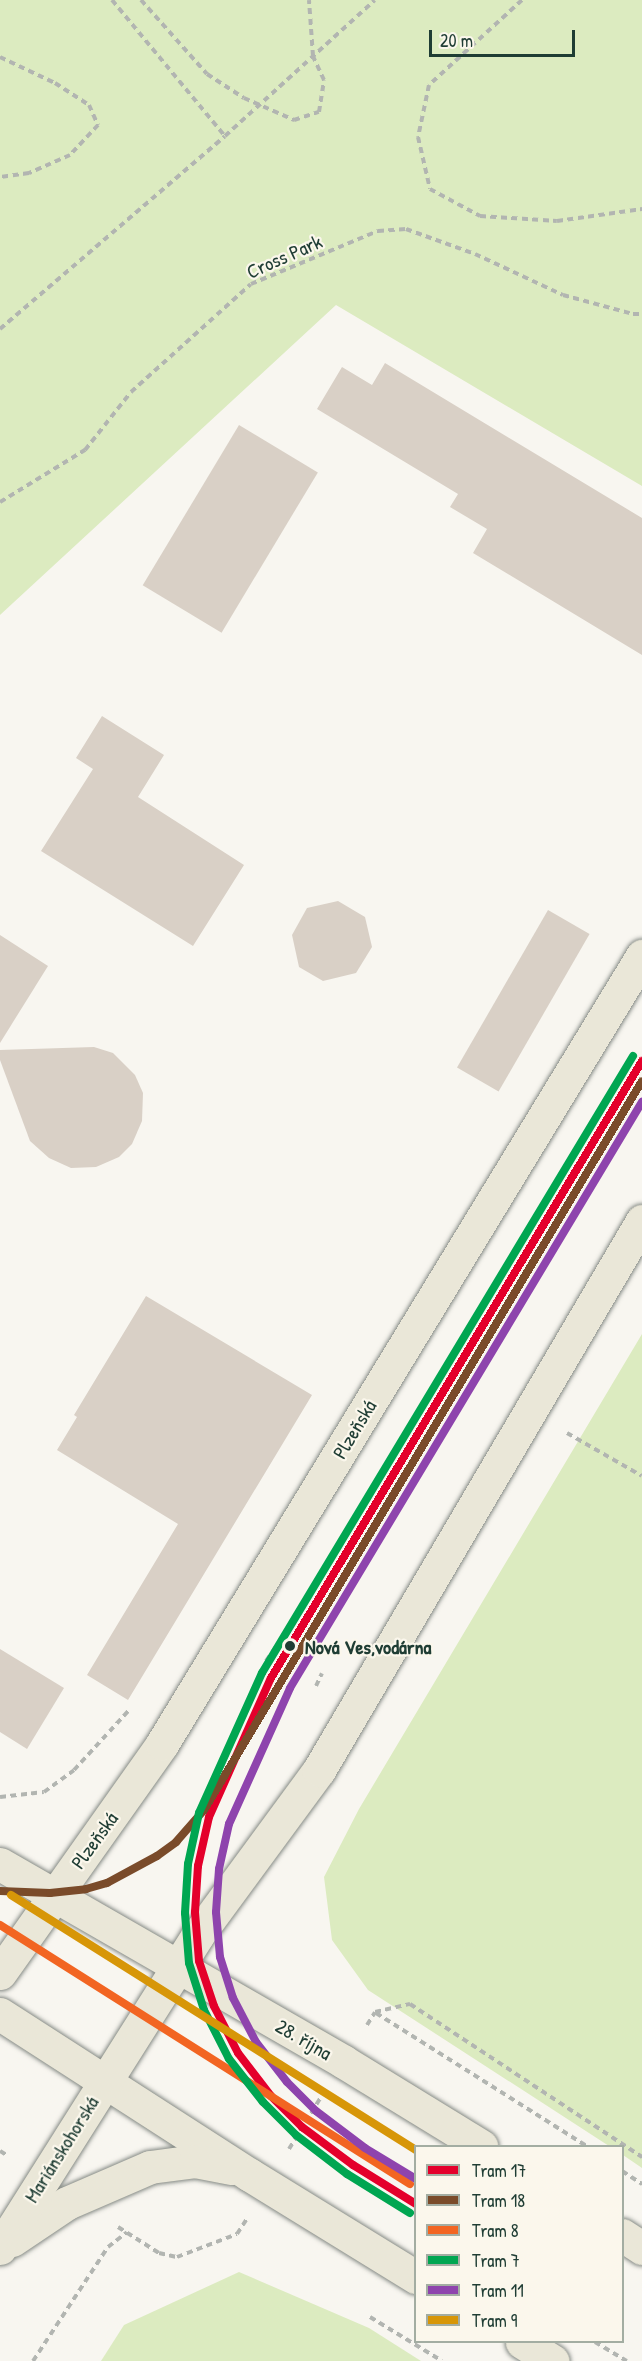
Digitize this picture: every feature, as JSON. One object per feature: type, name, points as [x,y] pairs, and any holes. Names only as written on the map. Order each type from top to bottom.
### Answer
[{"type":"main road","name":"Plzeňská","points":[[54,1895],[162,1744],[642,956]]},
{"type":"main road","points":[[104,2081],[177,1966],[319,1770],[642,1221]]},
{"type":"main road","name":"28. října","points":[[0,1864],[344,2062],[479,2145]]},
{"type":"main road","points":[[0,1973],[54,1895]]},
{"type":"main road","points":[[0,2014],[258,2180],[414,2276]]},
{"type":"main road","name":"Mariánskohorská","points":[[0,2250],[104,2081]]},
{"type":"main road","points":[[0,2250],[22,2232],[67,2203],[150,2167],[195,2161],[219,2164],[258,2180]]},
{"type":"main road","points":[[624,2236],[642,2248]]},
{"type":"main road","points":[[524,2343],[554,2361]]},
{"type":"path","points":[[111,0],[225,136]]},
{"type":"path","points":[[141,0],[207,74],[259,105],[294,120],[319,112],[324,80],[313,56],[309,0]]},
{"type":"path","points":[[0,329],[225,136],[375,0]]},
{"type":"path","points":[[522,0],[429,85],[418,136],[430,189],[480,216],[557,221],[642,210]]},
{"type":"path","points":[[0,57],[55,83],[89,105],[98,125],[70,155],[29,172],[0,177]]},
{"type":"path","name":"Cross Park","points":[[0,502],[85,450],[131,392],[251,284],[378,231],[406,229],[475,254],[563,295],[633,314],[642,314]]},
{"type":"path","points":[[531,1412],[642,1476]]},
{"type":"path","points":[[0,1797],[44,1792],[74,1770],[116,1727],[137,1700]]},
{"type":"path","points":[[33,2361],[108,2247],[127,2232],[159,2253],[177,2257],[237,2234],[258,2180],[344,2062],[375,2012],[410,2004],[624,2145]]},
{"type":"path","points":[[375,2012],[584,2145]]},
{"type":"path","points":[[624,2145],[642,2157]]},
{"type":"path","points":[[624,2172],[642,2184]]},
{"type":"path","points":[[370,2317],[442,2361]]},
{"type":"path","points":[[597,2343],[627,2361]]},
{"type":"green space","points":[[0,0],[642,0],[642,486],[336,305],[0,615]]},
{"type":"green space","points":[[642,1334],[642,2168],[624,2156],[624,2145],[607,2145],[368,1990],[332,1940],[324,1877],[359,1809]]},
{"type":"green space","points":[[239,2272],[369,2328],[421,2361],[101,2361],[124,2325]]},
{"type":"building","points":[[385,363],[642,518],[642,655],[473,553],[487,529],[450,507],[458,494],[317,409],[342,367],[372,385]]},
{"type":"building","points":[[239,425],[318,472],[222,633],[143,585]]},
{"type":"building","points":[[102,716],[164,755],[138,797],[244,865],[193,946],[41,851],[93,769],[76,758]]},
{"type":"building","points":[[338,901],[365,917],[372,947],[356,973],[323,981],[299,967],[292,935],[307,908]]},
{"type":"building","points":[[548,910],[590,934],[499,1092],[457,1068]]},
{"type":"building","points":[[0,935],[48,966],[0,1043]]},
{"type":"building","points":[[94,1047],[113,1053],[135,1075],[143,1093],[142,1121],[132,1144],[119,1157],[96,1167],[71,1168],[49,1158],[30,1141],[0,1060],[0,1050]]},
{"type":"building","points":[[146,1296],[312,1395],[128,1700],[87,1675],[178,1524],[57,1450],[77,1417],[74,1415]]},
{"type":"building","points":[[0,1649],[64,1688],[27,1749],[0,1732]]},
{"type":"tram line","name":"7","points":[[410,2213],[347,2174],[296,2135],[263,2102],[229,2059],[204,2010],[189,1963],[185,1913],[188,1864],[199,1813],[262,1673],[633,1056]]},
{"type":"tram line","name":"17","points":[[414,2203],[353,2165],[302,2127],[271,2096],[238,2053],[214,2006],[199,1961],[195,1912],[198,1866],[209,1817],[271,1678],[642,1061]]},
{"type":"tram line","name":"18","points":[[0,1891],[50,1893],[86,1889],[107,1883],[157,1856],[176,1842],[204,1810],[642,1081]]},
{"type":"tram line","name":"11","points":[[414,2178],[365,2148],[316,2111],[287,2082],[256,2042],[233,1998],[220,1957],[216,1912],[219,1869],[229,1824],[290,1688],[642,1102]]},
{"type":"tram line","name":"9","points":[[11,1895],[414,2149]]},
{"type":"tram line","name":"8","points":[[0,1925],[410,2184]]},
{"type":"place","name":"Nová Ves,vodárna","points":[[290,1646]]}]
